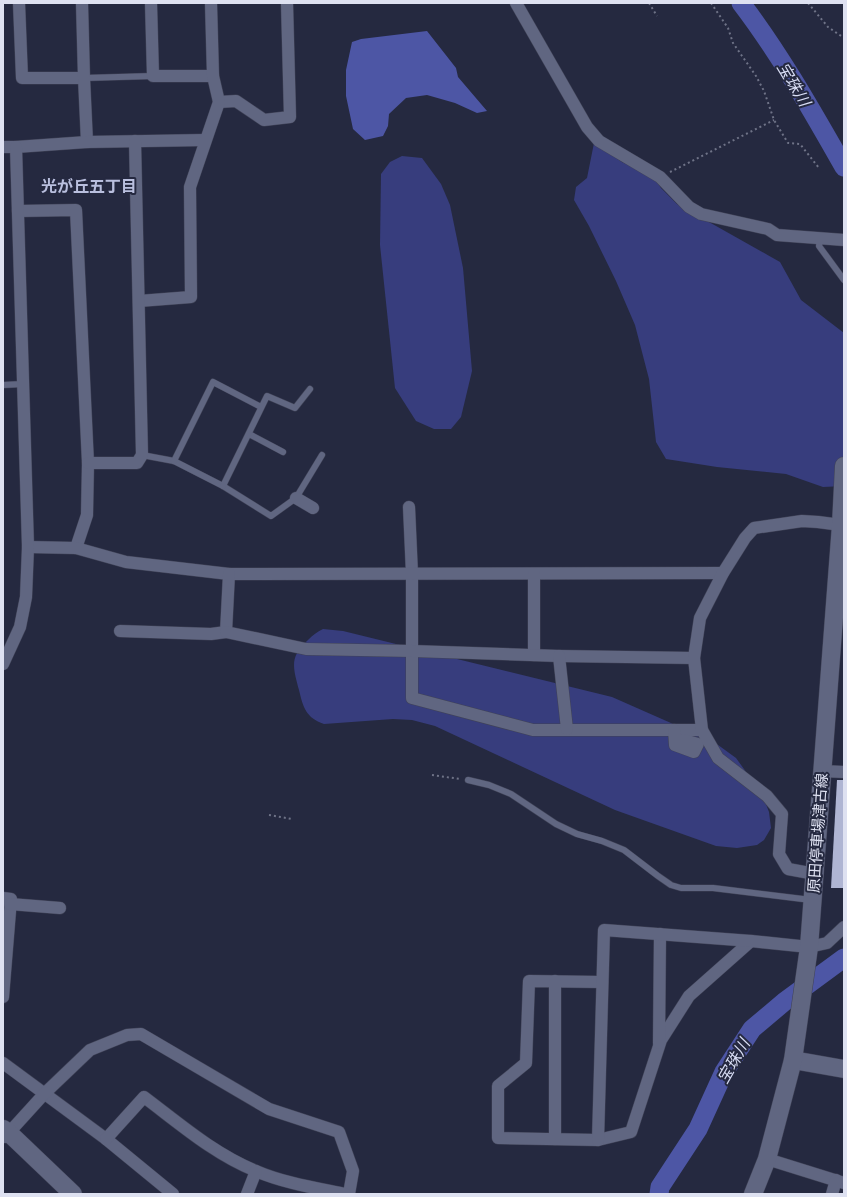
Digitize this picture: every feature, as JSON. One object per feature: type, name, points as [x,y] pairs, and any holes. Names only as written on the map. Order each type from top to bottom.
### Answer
[{"type":"main road","name":"原田停車場津古線","points":[[754,1194],[768,1159],[793,1060],[808,952],[822,772],[840,593],[844,466]]},
{"type":"main road","points":[[793,1060],[844,1070]]},
{"type":"main road","points":[[5,1134],[73,1194]]},
{"type":"street","points":[[19,3],[22,78],[84,78]]},
{"type":"street","points":[[82,3],[87,142]]},
{"type":"street","points":[[151,3],[153,76],[213,76]]},
{"type":"street","points":[[139,301],[191,297],[190,187],[219,102],[213,76],[212,3]]},
{"type":"street","points":[[219,102],[236,101],[264,120],[290,117],[287,3]]},
{"type":"street","points":[[516,3],[587,128],[599,141],[660,178],[689,207],[701,214],[768,229],[777,235],[844,240]]},
{"type":"street","points":[[3,146],[16,147],[87,142],[205,140]]},
{"type":"street","points":[[88,463],[137,462],[142,455],[135,141]]},
{"type":"street","points":[[4,658],[20,626],[26,597],[28,548],[16,147]]},
{"type":"street","points":[[18,211],[76,210],[88,463],[87,515],[76,548]]},
{"type":"street","points":[[296,498],[313,508]]},
{"type":"street","points":[[409,507],[412,574],[412,698],[533,730],[702,730]]},
{"type":"street","points":[[815,874],[788,869],[779,854],[782,814],[767,796],[718,758],[702,730],[694,658],[700,618],[723,573],[745,538],[754,528],[802,521],[841,525]]},
{"type":"street","points":[[28,548],[76,548],[126,562],[229,574],[723,573]]},
{"type":"street","points":[[226,632],[229,574]]},
{"type":"street","points":[[534,574],[534,655]]},
{"type":"street","points":[[120,631],[211,634],[226,632],[306,649],[694,658]]},
{"type":"street","points":[[559,656],[568,729]]},
{"type":"street","points":[[674,730],[675,745],[681,747]]},
{"type":"street","points":[[822,772],[844,772]]},
{"type":"street","points":[[3,997],[7,901],[60,908]]},
{"type":"street","points":[[598,1140],[601,982],[604,930],[751,941],[808,952],[827,943],[844,927]]},
{"type":"street","points":[[659,1046],[660,934]]},
{"type":"street","points":[[601,982],[529,981],[526,1063],[498,1086],[498,1138],[598,1140],[630,1132],[661,1040],[689,996],[751,941]]},
{"type":"street","points":[[555,1139],[556,981]]},
{"type":"street","points":[[5,1134],[90,1050],[127,1035],[141,1034],[270,1110],[339,1132],[353,1171],[349,1194]]},
{"type":"street","points":[[3,1063],[106,1139],[173,1194]]},
{"type":"street","points":[[106,1139],[144,1097],[209,1147],[256,1171],[296,1184],[345,1194]]},
{"type":"street","points":[[768,1159],[840,1181],[832,1194]]},
{"type":"street","points":[[247,1194],[256,1171]]},
{"type":"lane","points":[[84,78],[153,76]]},
{"type":"lane","points":[[820,239],[819,246],[844,280]]},
{"type":"lane","points":[[174,461],[213,382],[261,407]]},
{"type":"lane","points":[[3,385],[23,384]]},
{"type":"lane","points":[[223,486],[267,396],[295,408],[310,388]]},
{"type":"lane","points":[[249,434],[283,452]]},
{"type":"lane","points":[[142,455],[174,461],[223,486],[271,516],[296,498],[322,455]]},
{"type":"lane","points":[[468,780],[488,785],[511,794],[556,824],[577,834],[602,841],[624,850],[658,876],[676,887],[712,888],[812,900]]},
{"type":"path","points":[[649,3],[657,16]]},
{"type":"path","points":[[710,3],[728,28],[733,43],[756,76],[764,91],[774,120],[788,143],[800,144],[819,168]]},
{"type":"path","points":[[808,3],[828,27],[844,38]]},
{"type":"path","points":[[660,178],[774,120]]},
{"type":"path","points":[[432,775],[468,780]]},
{"type":"path","points":[[269,816],[292,819]]},
{"type":"shaded area","points":[[594,143],[622,162],[653,176],[661,188],[677,204],[780,262],[801,300],[844,333],[844,486],[823,487],[786,474],[717,467],[666,459],[656,442],[649,379],[635,325],[616,281],[589,226],[574,200],[576,187],[587,178]]},
{"type":"shaded area","points":[[402,156],[422,158],[441,184],[450,205],[463,268],[472,371],[461,417],[451,429],[434,429],[416,421],[395,388],[380,245],[381,174],[390,162]]},
{"type":"shaded area","points":[[323,629],[343,631],[612,697],[714,742],[736,758],[762,794],[769,812],[771,828],[764,840],[757,845],[737,848],[716,846],[615,810],[435,726],[412,720],[393,719],[324,724],[318,722],[309,715],[304,707],[295,675],[294,663],[295,657],[302,646],[313,635]]},
{"type":"water","points":[[427,31],[456,68],[458,77],[487,111],[477,113],[455,103],[427,95],[406,98],[389,114],[388,126],[383,136],[365,140],[353,129],[346,96],[346,70],[352,42],[361,39]]},
{"type":"building","points":[[837,780],[844,780],[844,888],[831,888]]},
{"type":"waterway","name":"宝珠川","points":[[741,3],[769,42],[808,104],[844,167]]},
{"type":"waterway","name":"宝珠川","points":[[659,1194],[660,1187],[698,1129],[724,1072],[752,1029],[784,1002],[844,958]]},
{"type":"district","name":"光が丘五丁目","points":[[89,186]]}]
